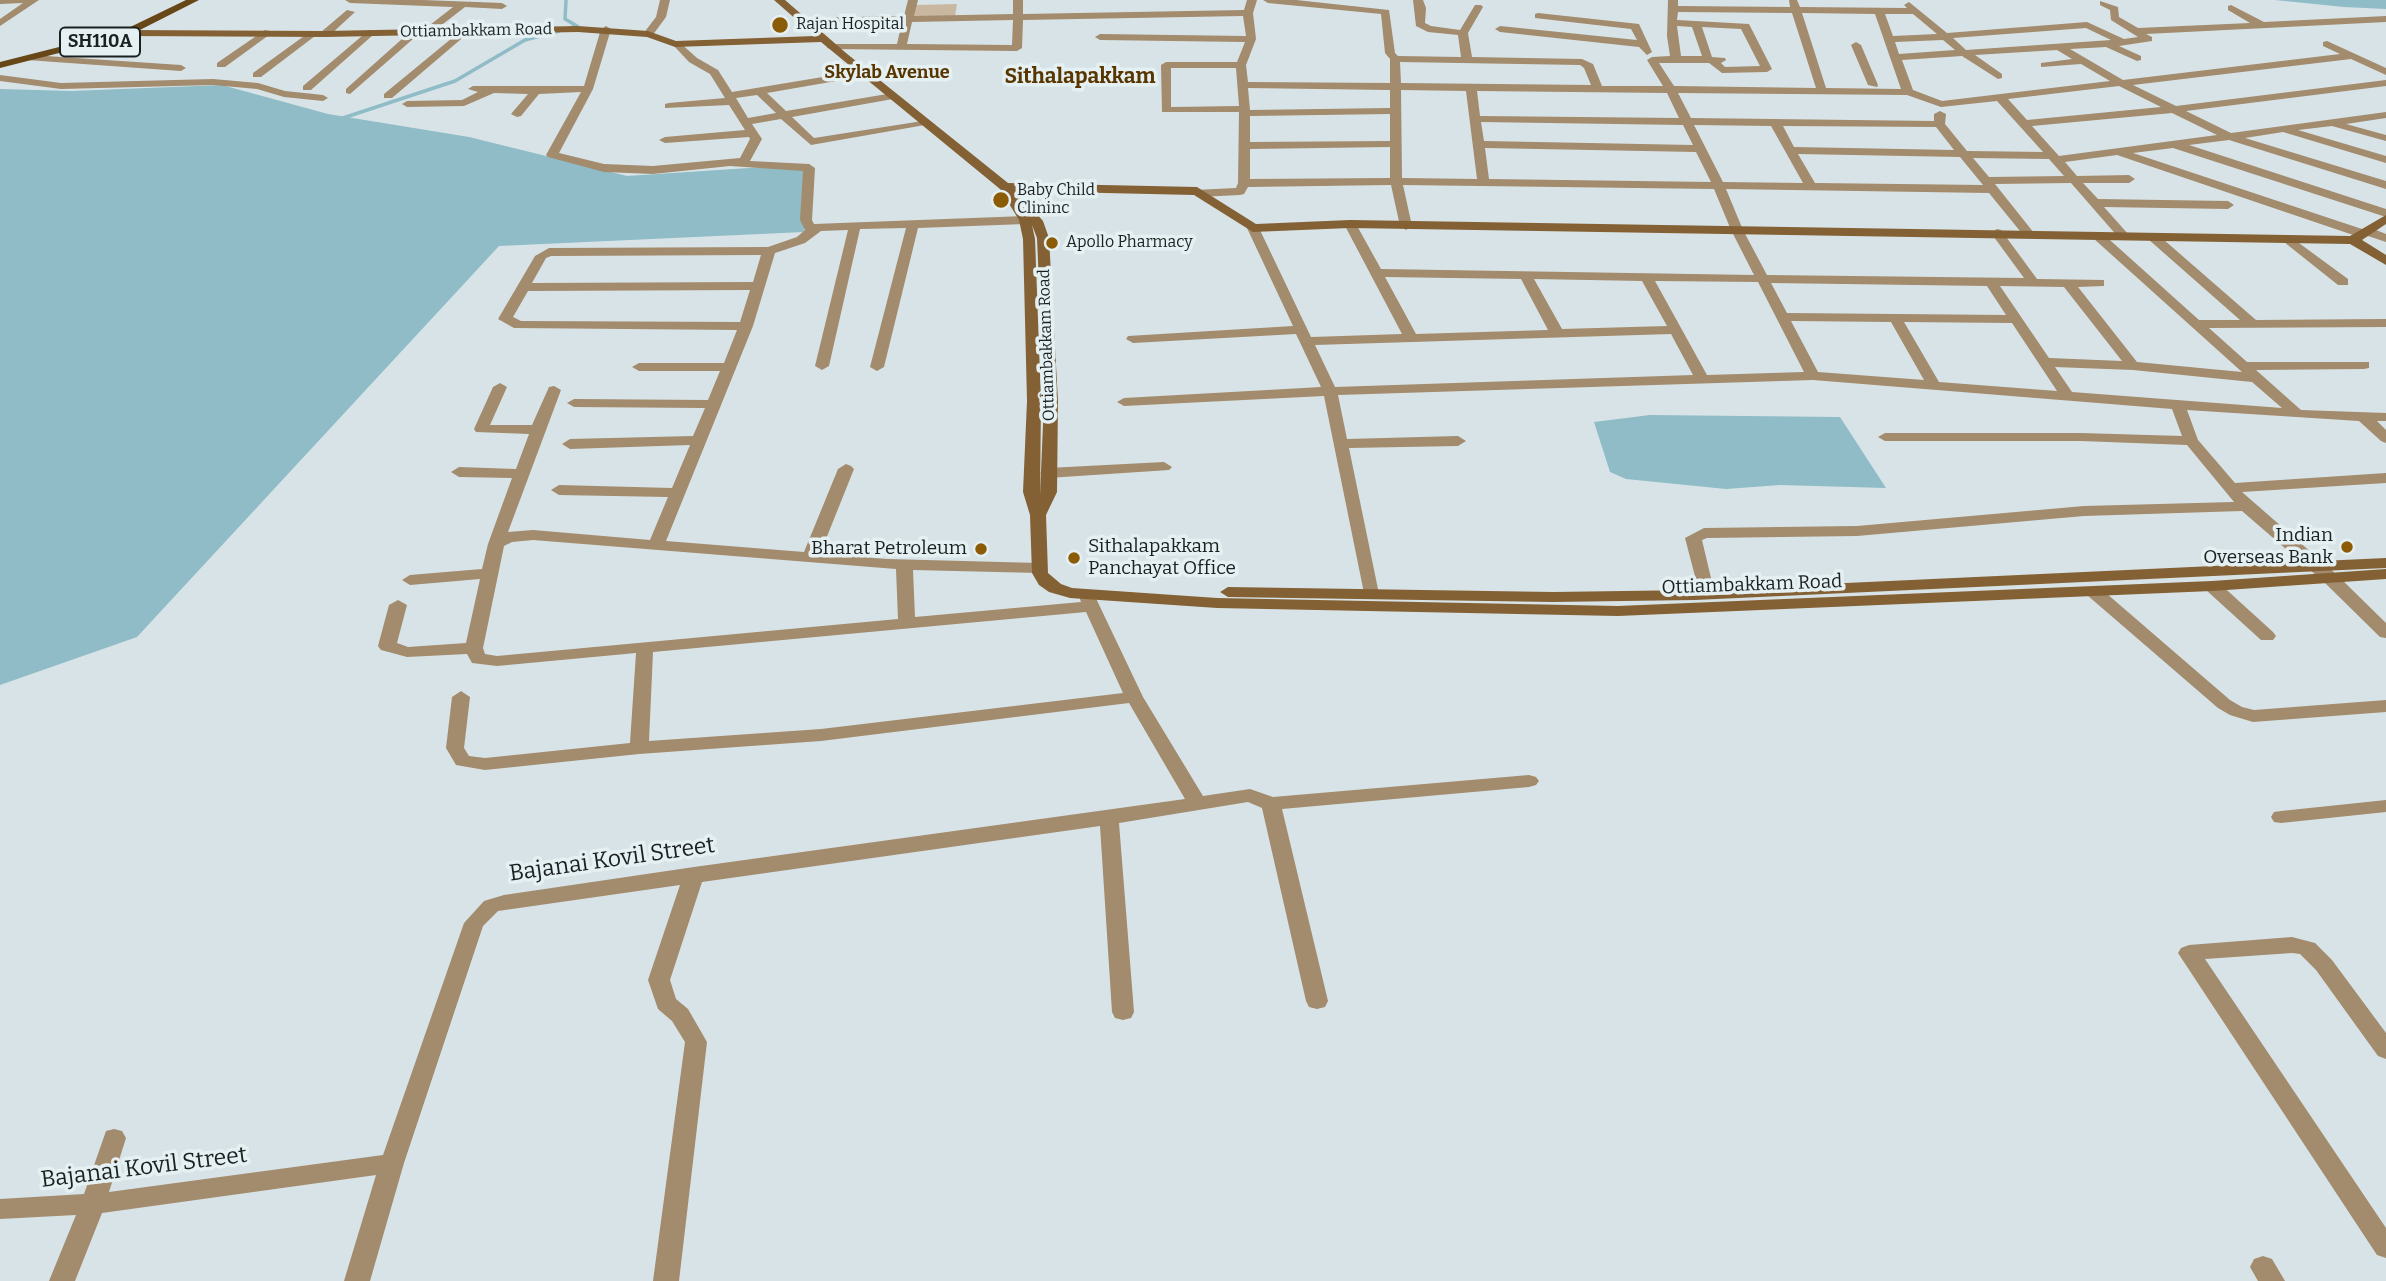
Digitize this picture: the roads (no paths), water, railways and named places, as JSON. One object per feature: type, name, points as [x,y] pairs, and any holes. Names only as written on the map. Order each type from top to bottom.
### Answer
[{"type":"main road","name":"SH110A","points":[[0,62],[115,32],[186,0]]},
{"type":"main road","name":"SH110A","points":[[0,62],[31,58],[126,33],[194,0]]},
{"type":"street","points":[[0,1],[24,0]]},
{"type":"street","points":[[0,23],[34,0]]},
{"type":"street","points":[[350,0],[502,6]]},
{"type":"street","points":[[648,34],[661,17],[665,0]]},
{"type":"street","name":"Ottiambakkam Road","points":[[769,0],[800,20]]},
{"type":"street","name":"Ottiambakkam Road","points":[[779,0],[1005,187],[1037,220],[1043,239],[1051,401],[1049,492],[1038,515]]},
{"type":"street","points":[[901,47],[913,0]]},
{"type":"street","points":[[800,20],[910,18],[1017,48],[1018,0]]},
{"type":"street","points":[[1005,187],[1240,191],[1244,183],[1241,65],[1251,39],[1248,13],[1252,0]]},
{"type":"street","points":[[1268,0],[1385,10],[1390,53],[1395,59],[1395,181],[1406,226]]},
{"type":"street","points":[[1418,0],[1421,8],[1420,24],[1428,29],[1463,33]]},
{"type":"street","points":[[1904,0],[1963,52],[1998,76]]},
{"type":"street","points":[[1895,57],[2107,44],[2148,38],[2114,18],[2115,9],[2103,3]]},
{"type":"street","points":[[1676,59],[1672,36],[1674,4],[1794,5],[1915,11]]},
{"type":"street","points":[[350,91],[421,32],[462,5]]},
{"type":"street","points":[[1794,5],[1822,91]]},
{"type":"street","points":[[1467,61],[1463,33],[1478,7]]},
{"type":"street","points":[[2231,8],[2262,25]]},
{"type":"street","points":[[1879,11],[1907,87]]},
{"type":"street","points":[[326,34],[350,12]]},
{"type":"street","points":[[827,42],[901,47],[1018,16],[1248,13]]},
{"type":"street","points":[[1101,15],[1100,42],[1251,39]]},
{"type":"street","points":[[1538,16],[1635,26],[1642,44],[1671,90],[1719,186],[1737,230],[1813,376]]},
{"type":"street","points":[[2139,32],[2386,19]]},
{"type":"street","points":[[1673,23],[1696,23],[1745,26],[1766,69],[1722,70],[1710,60],[1696,23]]},
{"type":"street","points":[[1889,39],[2087,26],[2122,42]]},
{"type":"street","points":[[606,29],[588,89],[552,155],[604,168],[653,170],[744,161],[756,139],[753,133],[714,72],[693,60],[678,44]]},
{"type":"street","name":"Ottiambakkam Road","points":[[126,33],[326,34],[606,29],[648,34],[678,44],[827,42]]},
{"type":"street","points":[[1500,29],[1642,44]]},
{"type":"street","points":[[388,96],[463,32]]},
{"type":"street","points":[[221,65],[265,33]]},
{"type":"street","points":[[307,88],[369,33]]},
{"type":"street","points":[[257,75],[311,34]]},
{"type":"street","points":[[2107,44],[2137,58]]},
{"type":"street","points":[[2327,44],[2386,72]]},
{"type":"street","points":[[1856,45],[1873,83],[1907,87],[1941,104],[2351,56]]},
{"type":"street","points":[[2057,46],[2123,84],[2228,136],[2386,185]]},
{"type":"street","points":[[31,58],[181,68]]},
{"type":"street","points":[[1395,59],[1588,64],[1598,89]]},
{"type":"street","points":[[1651,60],[1710,60]]},
{"type":"street","points":[[1952,66],[1975,61]]},
{"type":"street","points":[[2046,65],[2083,61]]},
{"type":"street","points":[[1241,65],[1166,65],[1166,110],[1393,111]]},
{"type":"street","points":[[669,106],[731,99],[759,91],[865,73]]},
{"type":"street","points":[[0,78],[61,86],[213,82],[258,86],[285,94],[323,98]]},
{"type":"street","points":[[2023,124],[2176,109],[2386,83]]},
{"type":"street","points":[[1243,85],[1822,91],[1907,87]]},
{"type":"street","points":[[1471,88],[1484,183]]},
{"type":"street","points":[[473,89],[588,89]]},
{"type":"street","points":[[407,104],[464,103],[491,90]]},
{"type":"street","points":[[517,114],[536,91]]},
{"type":"street","points":[[759,91],[811,142],[925,122]]},
{"type":"street","points":[[745,122],[893,96]]},
{"type":"street","points":[[2001,98],[2123,235]]},
{"type":"street","points":[[1941,104],[1940,124],[2028,233]]},
{"type":"street","points":[[1790,150],[2055,158],[2386,115]]},
{"type":"street","points":[[1477,119],[1940,124]]},
{"type":"street","points":[[1774,122],[1811,187]]},
{"type":"street","points":[[2330,123],[2386,138]]},
{"type":"street","points":[[2282,129],[2386,160]]},
{"type":"street","points":[[665,140],[753,133]]},
{"type":"street","points":[[2169,143],[2386,213]]},
{"type":"street","points":[[1244,146],[1395,144]]},
{"type":"street","points":[[1480,144],[1701,149]]},
{"type":"street","points":[[2115,151],[2361,235],[2386,261]]},
{"type":"street","points":[[732,163],[809,167],[806,220],[811,230]]},
{"type":"street","points":[[1244,183],[1395,181],[1811,187],[1989,185],[2074,179],[2129,179]]},
{"type":"street","name":"Ottiambakkam Road","points":[[1005,187],[1025,220],[1029,239],[1033,322],[1031,492],[1038,515],[1039,568],[1045,582],[1088,600],[1193,592],[1553,597],[1707,595],[2386,563]]},
{"type":"street","points":[[1199,192],[1253,228],[1330,391],[1371,594]]},
{"type":"street","points":[[2095,203],[2228,205]]},
{"type":"street","points":[[2361,235],[2386,219]]},
{"type":"street","points":[[746,326],[509,323],[505,319],[541,256],[549,252],[769,251],[807,237],[811,230],[819,227],[1025,220]]},
{"type":"street","points":[[877,367],[913,224]]},
{"type":"street","points":[[1253,228],[1350,224],[2288,239],[2361,235],[2386,238]]},
{"type":"street","points":[[1350,224],[1411,338]]},
{"type":"street","points":[[822,366],[855,226]]},
{"type":"street","points":[[1997,233],[2033,282]]},
{"type":"street","points":[[2097,235],[2297,414]]},
{"type":"street","points":[[2152,236],[2253,324]]},
{"type":"street","points":[[2288,239],[2343,282]]},
{"type":"street","points":[[656,545],[746,326],[769,251]]},
{"type":"street","points":[[1378,272],[2099,284]]},
{"type":"street","points":[[1525,275],[1557,333]]},
{"type":"street","points":[[1646,276],[1702,378]]},
{"type":"street","points":[[1990,281],[2067,395]]},
{"type":"street","points":[[2068,283],[2133,366]]},
{"type":"street","points":[[523,287],[760,286]]},
{"type":"street","points":[[1783,317],[2015,319]]},
{"type":"street","points":[[1895,318],[1934,385]]},
{"type":"street","points":[[2196,324],[2386,323]]},
{"type":"street","points":[[1133,339],[1302,336],[1411,338],[1676,330]]},
{"type":"street","points":[[2047,362],[2133,366],[2258,378]]},
{"type":"street","points":[[2245,366],[2364,365]]},
{"type":"street","points":[[639,367],[729,367]]},
{"type":"street","points":[[1124,402],[1330,391],[1813,376],[2297,414],[2386,417]]},
{"type":"street","points":[[500,387],[481,429],[538,430]]},
{"type":"street","points":[[554,390],[496,544],[474,648],[478,659],[498,661],[907,622],[1088,600],[1134,697],[1198,804]]},
{"type":"street","points":[[574,403],[714,404]]},
{"type":"street","points":[[2177,403],[2192,441],[2246,506],[2330,578],[2386,634]]},
{"type":"street","points":[[2365,418],[2386,438]]},
{"type":"street","points":[[1885,437],[2081,436],[2192,441]]},
{"type":"street","points":[[570,443],[699,440]]},
{"type":"street","points":[[1339,444],[1458,441]]},
{"type":"street","points":[[1048,473],[1164,467]]},
{"type":"street","points":[[810,558],[846,470]]},
{"type":"street","points":[[459,472],[521,474]]},
{"type":"street","points":[[2230,488],[2386,478]]},
{"type":"street","points":[[559,491],[677,493]]},
{"type":"street","points":[[1707,595],[1693,538],[1704,533],[1857,531],[2084,510],[2246,506]]},
{"type":"street","points":[[496,544],[508,537],[533,535],[810,558],[1039,568]]},
{"type":"street","points":[[904,564],[907,622]]},
{"type":"street","points":[[410,580],[490,573]]},
{"type":"street","name":"Ottiambakkam Road","points":[[1120,596],[1230,604],[1593,611],[1704,609],[2212,586],[2386,575]]},
{"type":"street","points":[[2212,586],[2267,636]]},
{"type":"street","points":[[2092,591],[2224,704],[2236,711],[2253,716],[2386,706]]},
{"type":"street","points":[[398,605],[387,646],[407,652],[474,648]]},
{"type":"street","points":[[639,748],[645,646]]},
{"type":"street","points":[[461,697],[455,748],[463,761],[485,764],[639,748],[821,734],[1134,697]]},
{"type":"street","name":"Bajanai Kovil Street","points":[[0,1209],[93,1205],[391,1163],[474,923],[491,906],[504,902],[1110,818],[1250,795],[1271,804],[1529,781]]},
{"type":"street","points":[[1271,804],[1317,1001]]},
{"type":"street","points":[[2281,817],[2386,806]]},
{"type":"street","points":[[1110,818],[1123,1012]]},
{"type":"street","points":[[666,1281],[696,1042],[680,1015],[666,1003],[659,980],[694,874]]},
{"type":"street","points":[[2386,1050],[2324,965],[2307,948],[2292,945],[2189,953],[2386,1248]]},
{"type":"street","points":[[62,1281],[93,1205],[114,1138]]},
{"type":"street","points":[[357,1281],[391,1163]]},
{"type":"water","points":[[2275,0],[2386,0],[2386,9],[2344,7]]},
{"type":"water","points":[[222,85],[328,114],[469,137],[627,176],[810,164],[804,232],[499,246],[137,637],[0,685],[0,89],[72,91]]},
{"type":"water","points":[[1650,415],[1840,417],[1886,488],[1780,485],[1726,489],[1626,479],[1610,472],[1594,422]]},
{"type":"waterway","points":[[566,0],[565,19],[577,26],[570,28]]},
{"type":"waterway","points":[[340,119],[455,81],[525,40],[559,31]]},
{"type":"place","name":"Rajan Hospital","points":[[780,25]]},
{"type":"place","name":"Baby Child Clininc","points":[[1001,200]]},
{"type":"place","name":"Apollo Pharmacy","points":[[1052,243]]},
{"type":"place","name":"Indian Overseas Bank","points":[[2347,547]]},
{"type":"place","name":"Bharat Petroleum","points":[[981,549]]},
{"type":"place","name":"Sithalapakkam Panchayat Office","points":[[1074,558]]},
{"type":"district","name":"Skylab Avenue","points":[[887,73]]},
{"type":"district","name":"Sithalapakkam","points":[[1080,77]]}]
